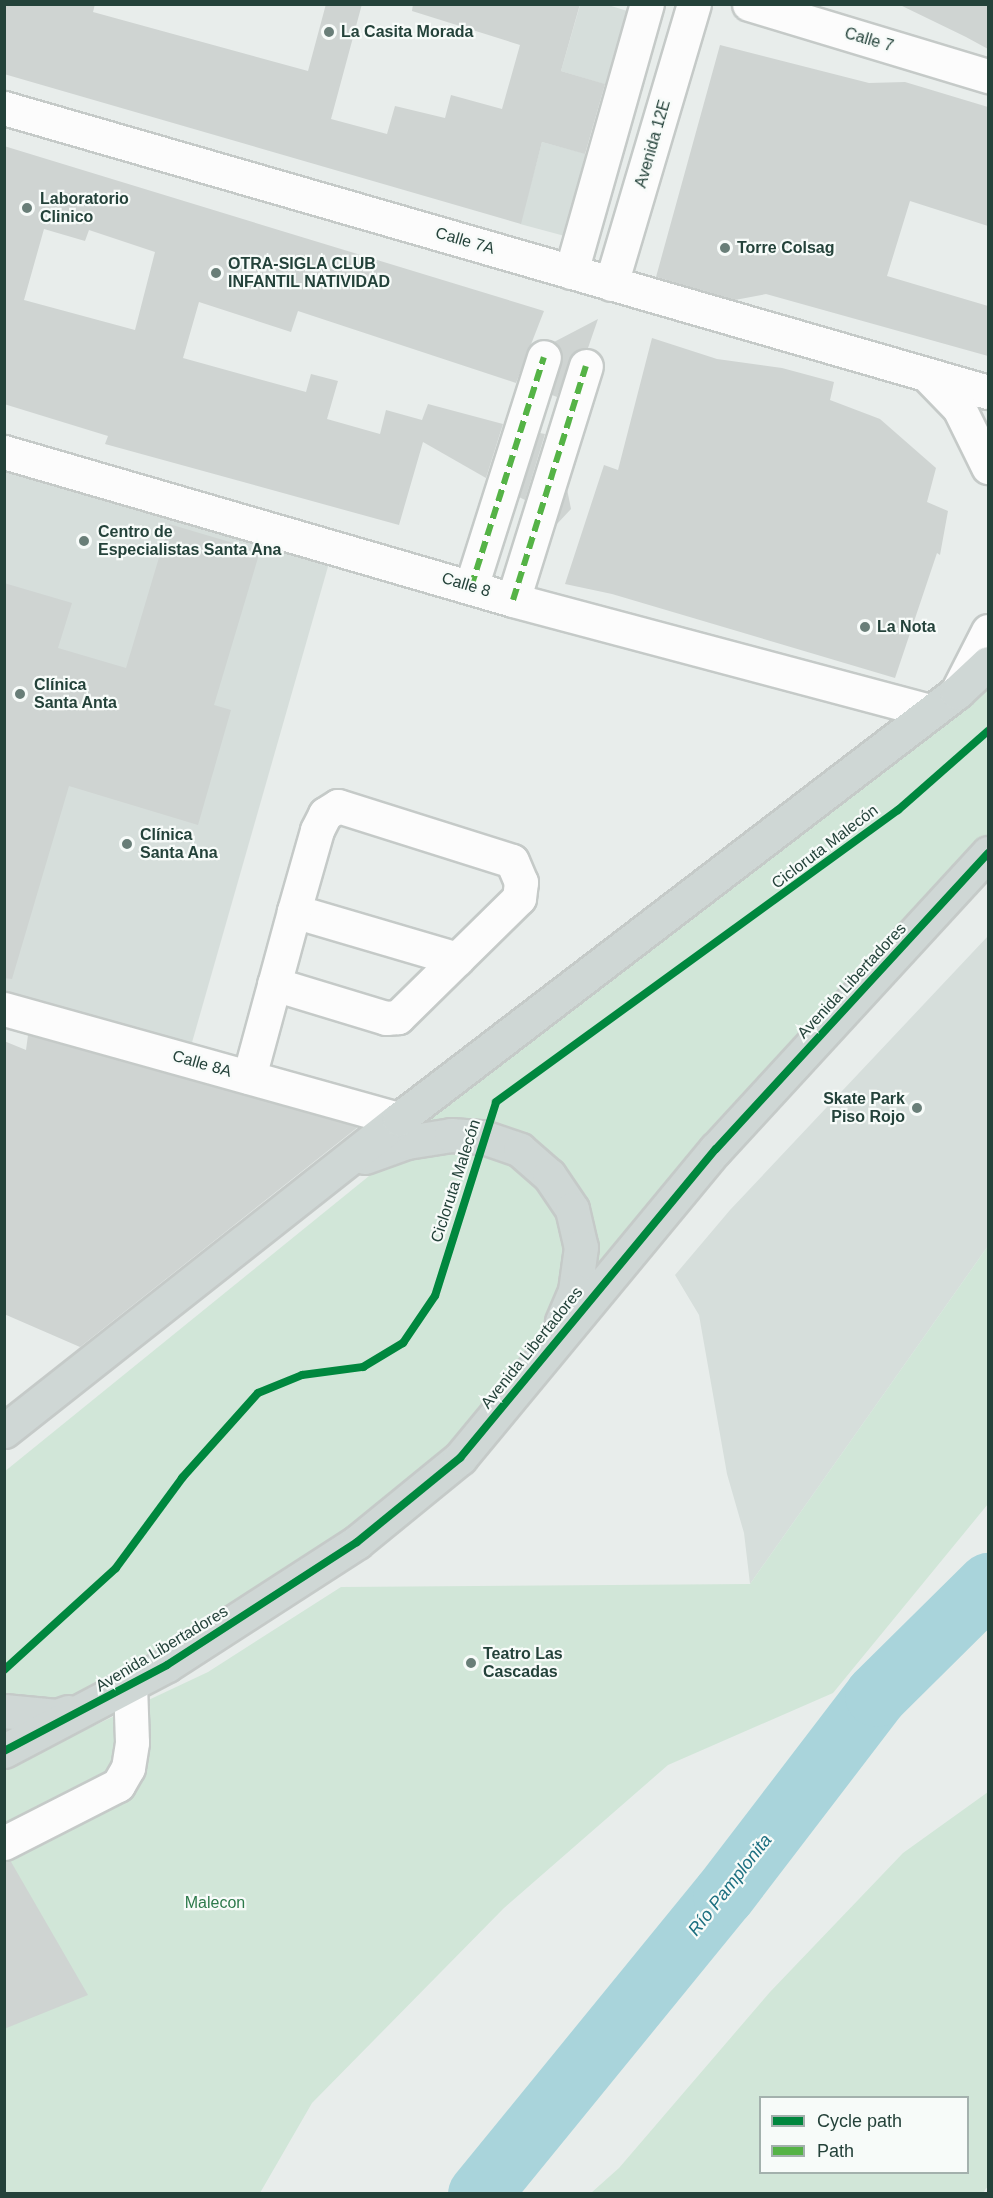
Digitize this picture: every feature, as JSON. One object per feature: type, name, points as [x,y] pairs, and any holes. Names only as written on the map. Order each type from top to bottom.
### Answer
[{"type":"main road","points":[[4,1431],[399,1119],[957,692],[988,663]]},
{"type":"main road","name":"Avenida Libertadores","points":[[4,1751],[130,1685],[357,1542],[460,1458],[716,1149],[988,852]]},
{"type":"main road","points":[[341,1165],[407,1142],[451,1135],[483,1137],[520,1150],[549,1175],[572,1209],[581,1247],[575,1291],[553,1343]]},
{"type":"main road","points":[[4,1712],[57,1716],[99,1703]]},
{"type":"street","points":[[571,272],[647,4]]},
{"type":"street","name":"Avenida 12E","points":[[611,284],[694,4]]},
{"type":"street","name":"Calle 7","points":[[748,4],[988,75]]},
{"type":"street","name":"Calle 7A","points":[[4,108],[988,392]]},
{"type":"street","points":[[471,586],[544,357]]},
{"type":"street","points":[[513,600],[586,366]]},
{"type":"street","name":"Calle 7A","points":[[926,374],[959,408],[988,467]]},
{"type":"street","name":"Calle 8","points":[[4,452],[513,600],[930,711]]},
{"type":"street","points":[[957,692],[988,632]]},
{"type":"street","points":[[249,1077],[274,984],[294,911],[317,830],[325,814],[338,807],[512,861],[521,882],[519,898],[398,1017],[386,1018],[274,984]]},
{"type":"street","points":[[294,911],[457,959]]},
{"type":"street","name":"Calle 8A","points":[[4,1009],[399,1119]]},
{"type":"street","points":[[4,1843],[118,1785],[128,1768],[132,1742],[130,1685]]},
{"type":"shaded area","points":[[580,5],[608,5],[637,14],[617,88],[561,71]]},
{"type":"shaded area","points":[[542,142],[596,156],[574,239],[520,224]]},
{"type":"shaded area","name":"Clínica Santa Ana","points":[[4,463],[331,556],[191,1046],[5,992]]},
{"type":"shaded area","points":[[988,936],[988,1246],[750,1584],[744,1533],[727,1474],[699,1315],[675,1275],[730,1210]]},
{"type":"green space","points":[[988,677],[988,841],[588,1284],[591,1249],[518,1134],[469,1118],[424,1122],[926,732]]},
{"type":"green space","points":[[450,1142],[495,1156],[535,1179],[560,1210],[568,1245],[552,1320],[476,1419],[439,1461],[328,1545],[114,1679],[63,1701],[5,1697],[4,1472],[369,1176]]},
{"type":"green space","name":"Malecon","points":[[988,1246],[988,1504],[833,1693],[668,1765],[504,1908],[312,2103],[260,2193],[5,2193],[4,1768],[208,1672],[341,1587],[750,1584]]},
{"type":"green space","points":[[988,1792],[988,2186],[983,2193],[591,2193],[619,2168],[770,1992],[903,1853]]},
{"type":"building","points":[[4,4],[95,4],[93,12],[308,71],[326,4],[362,4],[331,119],[387,134],[395,106],[445,118],[451,95],[502,109],[520,45],[412,11],[413,4],[580,4],[561,71],[605,84],[585,154],[542,142],[521,224],[4,74]]},
{"type":"building","points":[[898,4],[988,4],[988,49],[966,37]]},
{"type":"building","points":[[720,45],[869,83],[905,82],[988,107],[988,226],[910,201],[887,276],[988,306],[988,356],[766,294],[735,300],[656,277]]},
{"type":"building","points":[[4,146],[544,311],[516,383],[298,311],[291,332],[199,302],[183,358],[306,392],[311,374],[338,381],[327,419],[380,434],[386,410],[422,420],[428,404],[503,424],[486,478],[423,442],[399,525],[105,444],[108,436],[4,404]],"holes":[[[44,229],[85,241],[89,230],[155,252],[135,330],[24,300]]]},
{"type":"building","points":[[598,319],[588,348],[573,353],[557,397],[552,395],[562,362],[562,352],[554,342]]},
{"type":"building","points":[[652,338],[717,359],[782,368],[834,382],[830,400],[880,419],[936,468],[927,502],[948,511],[940,555],[937,553],[895,678],[612,594],[565,584],[604,465],[618,470]]},
{"type":"building","points":[[540,433],[545,434],[525,500],[519,497]]},
{"type":"building","points":[[567,489],[571,509],[556,525]]},
{"type":"building","points":[[169,524],[260,551],[214,705],[231,710],[198,825],[69,786],[12,979],[4,978],[4,583],[72,603],[58,648],[126,668]]},
{"type":"building","points":[[28,1035],[358,1127],[80,1347],[4,1314],[4,1041],[26,1050]]},
{"type":"building","points":[[10,1860],[88,1995],[4,2029],[4,1861]]},
{"type":"waterway","name":"Río Pamplonita","points":[[479,2194],[724,1894],[876,1695],[988,1584]]},
{"type":"marked path","points":[[471,587],[544,357]]},
{"type":"marked path","points":[[513,600],[586,366]]},
{"type":"cycle path","name":"Cicloruta Malecón","points":[[4,1670],[116,1568],[182,1478],[258,1393],[302,1375],[363,1367],[403,1343],[435,1296],[496,1102],[898,810],[988,731]]},
{"type":"cycle path","points":[[4,1751],[167,1665],[357,1542],[460,1458],[716,1149],[988,853]]},
{"type":"place","name":"La Casita Morada","points":[[329,32]]},
{"type":"place","name":"Laboratorio Clinico","points":[[27,208]]},
{"type":"place","name":"Torre Colsag","points":[[725,248]]},
{"type":"place","name":"OTRA-SIGLA CLUB INFANTIL NATIVIDAD","points":[[216,273]]},
{"type":"place","name":"Centro de Especialistas Santa Ana","points":[[84,541]]},
{"type":"place","name":"La Nota","points":[[865,627]]},
{"type":"place","name":"Clínica Santa Anta","points":[[20,694]]},
{"type":"place","name":"Clínica Santa Ana","points":[[127,844]]},
{"type":"place","name":"Skate Park Piso Rojo","points":[[917,1108]]},
{"type":"place","name":"Teatro Las Cascadas","points":[[471,1663]]}]
